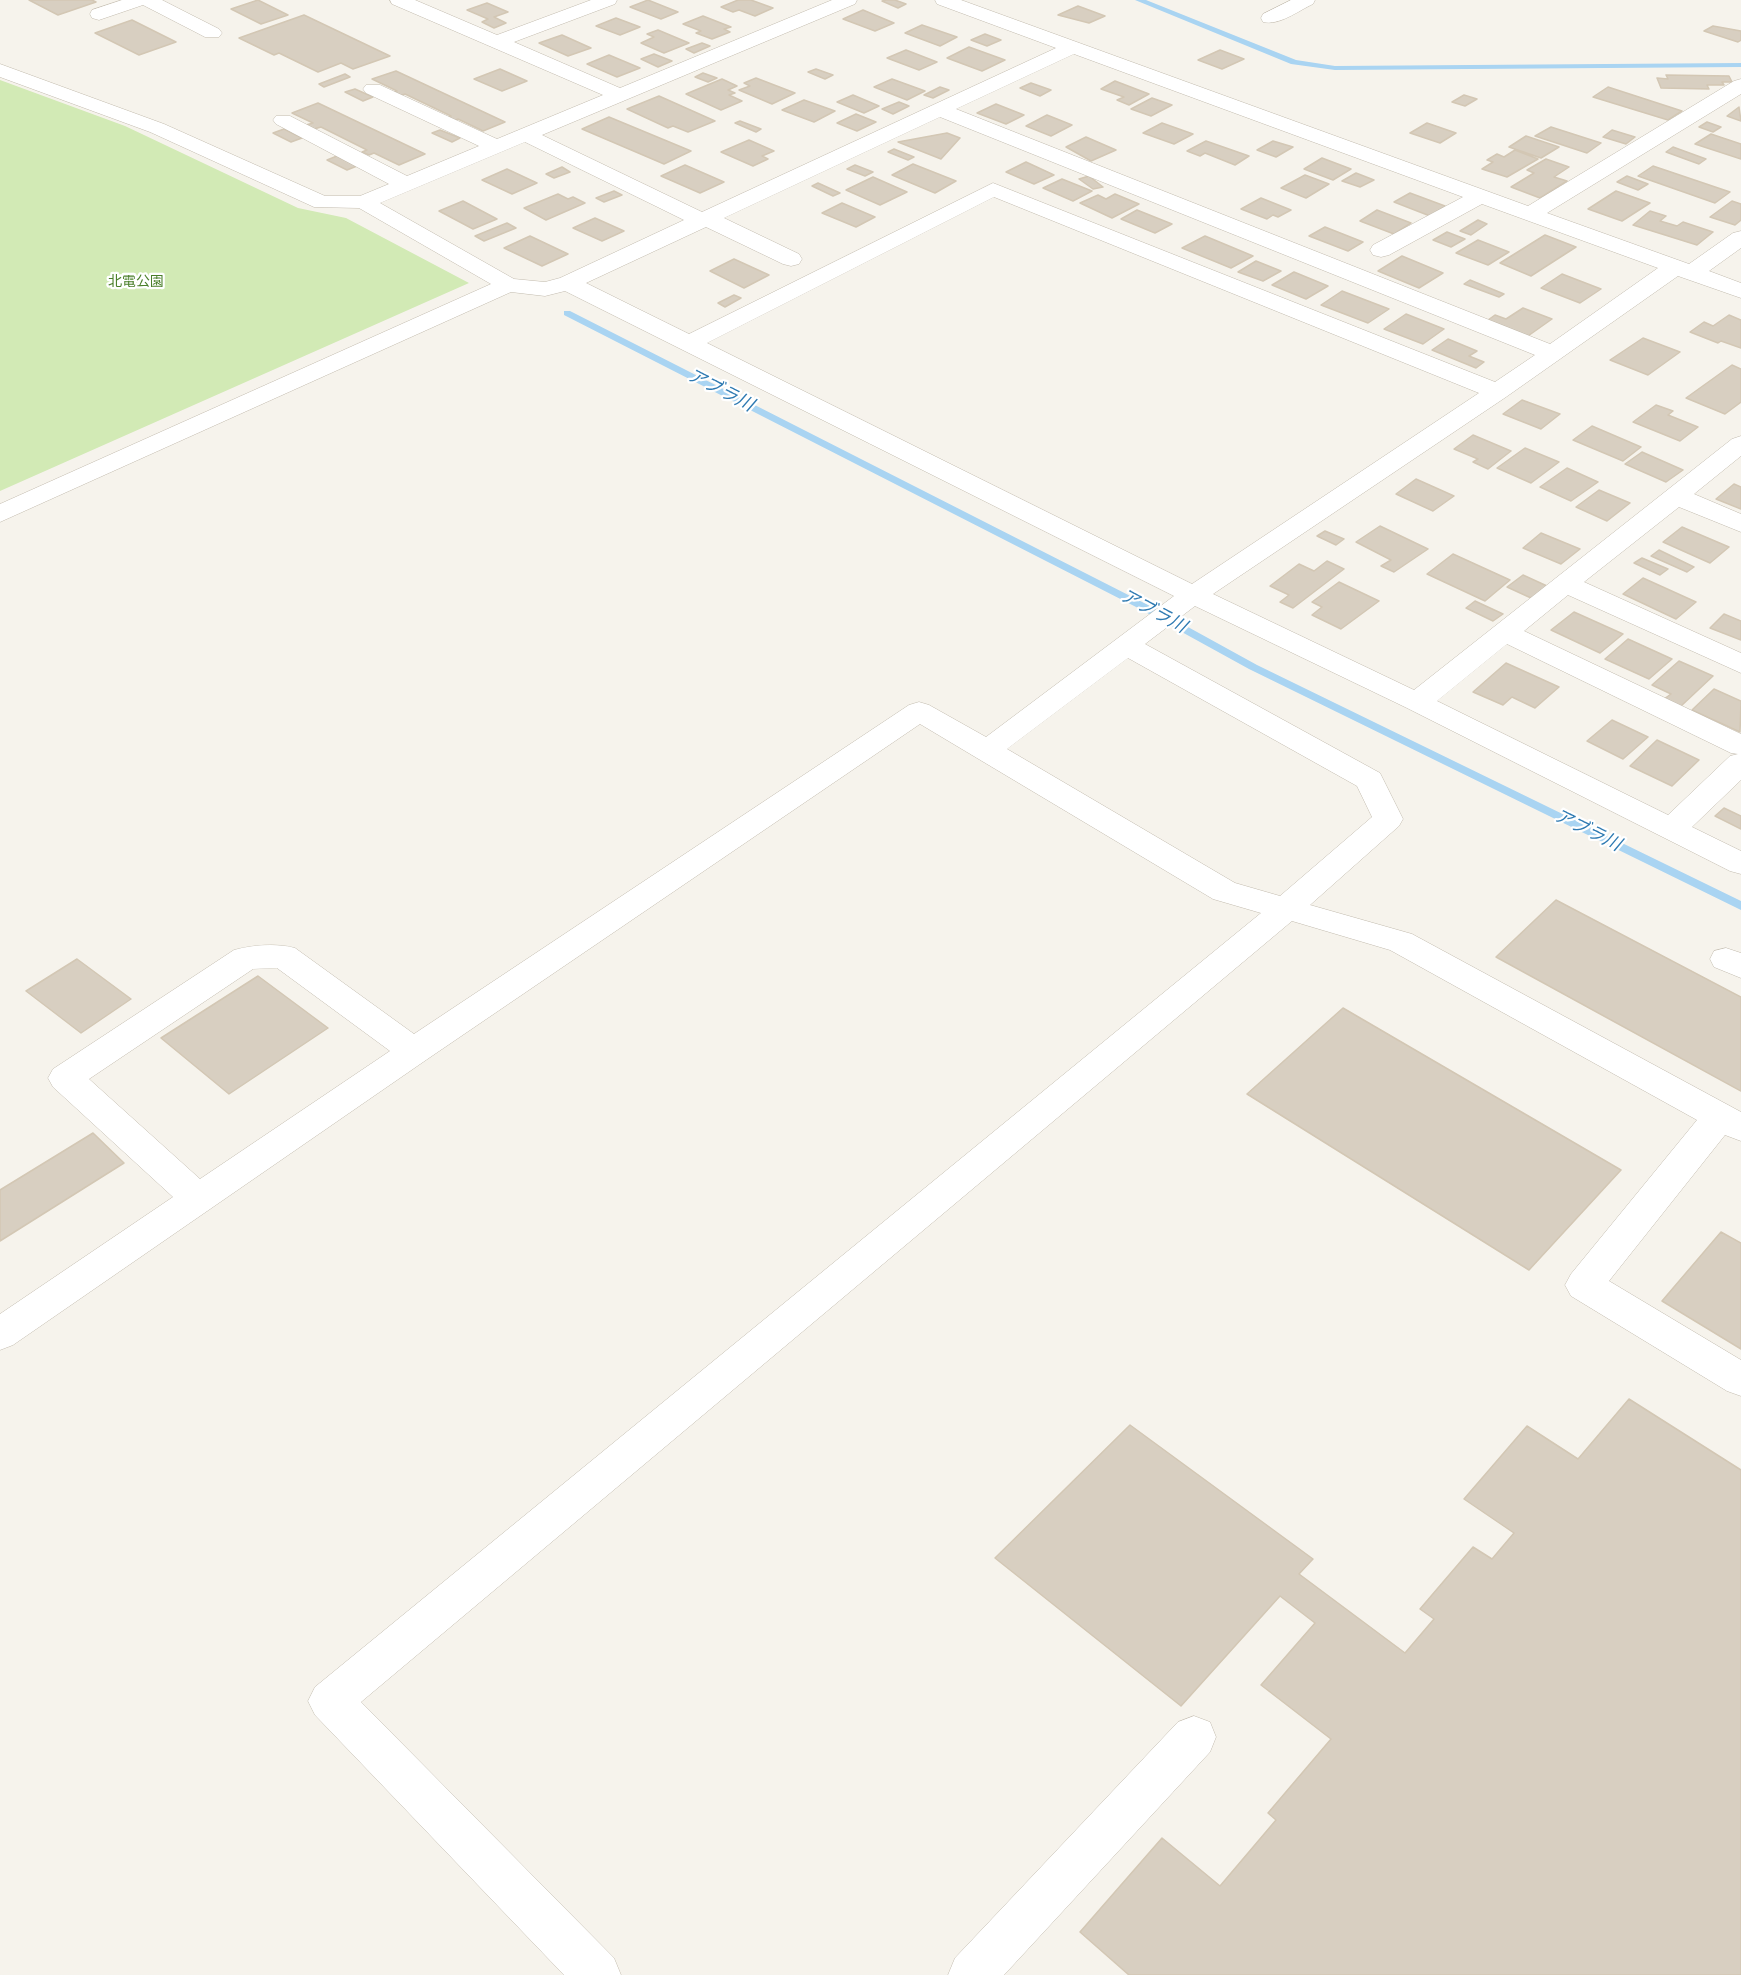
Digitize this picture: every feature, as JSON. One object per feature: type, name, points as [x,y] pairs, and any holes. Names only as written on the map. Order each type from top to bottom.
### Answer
[{"type":"street","points":[[99,14],[140,0]]},
{"type":"street","points":[[148,0],[212,33]]},
{"type":"street","points":[[399,0],[620,95]]},
{"type":"street","points":[[497,42],[609,0]]},
{"type":"street","points":[[0,70],[158,128],[322,202],[363,202],[848,0]]},
{"type":"street","points":[[944,0],[1741,291]]},
{"type":"street","points":[[1270,18],[1306,0]]},
{"type":"street","points":[[363,202],[508,285],[545,289],[568,283],[1073,47]]},
{"type":"street","points":[[1530,214],[1741,85]]},
{"type":"street","points":[[372,89],[496,147]]},
{"type":"street","points":[[940,110],[1552,353]]},
{"type":"street","points":[[283,120],[406,184]]},
{"type":"street","points":[[527,135],[791,259]]},
{"type":"street","points":[[689,343],[993,189],[1497,392]]},
{"type":"street","points":[[1381,250],[1480,196]]},
{"type":"street","points":[[987,750],[1193,595],[1552,353],[1684,270],[1741,238]]},
{"type":"street","points":[[568,283],[1193,595],[1417,702],[1741,864]]},
{"type":"street","points":[[0,514],[508,285]]},
{"type":"street","points":[[1417,702],[1741,444]]},
{"type":"street","points":[[1676,496],[1741,524]]},
{"type":"street","points":[[1565,584],[1741,664]]},
{"type":"street","points":[[1504,632],[1741,746]]},
{"type":"street","points":[[597,1975],[330,1701],[1286,909],[1388,819],[1369,780],[1126,645]]},
{"type":"street","points":[[0,1334],[414,1051],[919,711],[1224,891],[1401,942],[1730,1122],[1584,1285],[1741,1380]]},
{"type":"street","points":[[1672,830],[1741,763]]},
{"type":"street","points":[[198,1198],[65,1078],[246,958],[283,956],[414,1051]]},
{"type":"street","points":[[972,1975],[1194,1737]]},
{"type":"green space","name":"北電公園","points":[[0,80],[125,126],[298,208],[346,218],[469,283],[0,491]]},
{"type":"building","points":[[29,0],[92,0],[96,2],[58,15]]},
{"type":"building","points":[[258,0],[288,15],[261,24],[231,9]]},
{"type":"building","points":[[648,0],[678,12],[661,19],[630,7]]},
{"type":"building","points":[[738,0],[751,0],[773,8],[755,16],[721,7]]},
{"type":"building","points":[[882,1],[906,4],[898,8]]},
{"type":"building","points":[[487,3],[508,12],[494,17],[506,23],[494,28],[482,22],[488,19],[467,10]]},
{"type":"building","points":[[1078,6],[1105,16],[1089,23],[1058,15]]},
{"type":"building","points":[[863,10],[894,23],[875,31],[843,19]]},
{"type":"building","points":[[304,15],[390,56],[353,69],[341,63],[318,72],[279,53],[274,55],[239,38]]},
{"type":"building","points":[[703,16],[731,27],[724,29],[730,32],[712,39],[696,33],[701,31],[683,24]]},
{"type":"building","points":[[616,18],[640,27],[620,35],[596,26]]},
{"type":"building","points":[[132,20],[176,42],[139,55],[95,33]]},
{"type":"building","points":[[922,25],[957,37],[940,46],[905,33]]},
{"type":"building","points":[[1713,26],[1741,31],[1741,40],[1738,42],[1704,31]]},
{"type":"building","points":[[658,30],[689,43],[664,53],[641,43],[654,37],[647,34]]},
{"type":"building","points":[[985,34],[1001,40],[987,46],[971,40]]},
{"type":"building","points":[[562,35],[591,48],[568,56],[539,43]]},
{"type":"building","points":[[702,43],[710,46],[694,53],[686,49]]},
{"type":"building","points":[[969,47],[1005,60],[982,71],[947,58]]},
{"type":"building","points":[[906,50],[937,62],[919,70],[887,58]]},
{"type":"building","points":[[1220,50],[1244,59],[1222,69],[1198,60]]},
{"type":"building","points":[[654,54],[672,61],[658,67],[641,59]]},
{"type":"building","points":[[609,55],[640,68],[617,77],[587,64]]},
{"type":"building","points":[[500,69],[527,81],[502,91],[474,79]]},
{"type":"building","points":[[816,69],[833,75],[825,79],[808,72]]},
{"type":"building","points":[[396,71],[505,122],[483,131],[458,119],[453,121],[447,118],[451,116],[405,94],[399,96],[392,93],[397,91],[372,79]]},
{"type":"building","points":[[703,73],[717,78],[708,82],[695,77]]},
{"type":"building","points":[[345,74],[350,77],[324,87],[319,84]]},
{"type":"building","points":[[1666,75],[1729,76],[1732,82],[1722,82],[1724,85],[1707,85],[1709,89],[1661,88],[1657,78],[1668,79]]},
{"type":"building","points":[[756,78],[795,93],[772,104],[739,90],[750,86],[744,83]]},
{"type":"building","points":[[722,79],[737,86],[728,90],[735,93],[729,95],[742,101],[721,110],[686,94]]},
{"type":"building","points":[[892,79],[925,91],[907,100],[874,87]]},
{"type":"building","points":[[1115,81],[1149,94],[1129,105],[1117,100],[1124,97],[1101,89]]},
{"type":"building","points":[[1031,83],[1051,90],[1040,96],[1020,88]]},
{"type":"building","points":[[940,87],[949,90],[933,98],[924,95]]},
{"type":"building","points":[[1608,87],[1682,111],[1668,120],[1593,97]]},
{"type":"building","points":[[355,89],[373,97],[363,101],[345,92]]},
{"type":"building","points":[[853,95],[879,106],[864,113],[837,102]]},
{"type":"building","points":[[1464,95],[1477,99],[1465,106],[1452,102]]},
{"type":"building","points":[[659,96],[715,121],[688,132],[673,126],[668,128],[627,109]]},
{"type":"building","points":[[1152,98],[1172,105],[1151,116],[1131,109]]},
{"type":"building","points":[[804,100],[835,111],[814,122],[782,110]]},
{"type":"building","points":[[899,102],[909,106],[893,114],[882,109]]},
{"type":"building","points":[[318,103],[425,154],[399,165],[374,153],[369,155],[362,152],[367,150],[321,127],[314,129],[306,125],[313,123],[292,113]]},
{"type":"building","points":[[996,104],[1024,115],[1006,124],[977,113]]},
{"type":"building","points":[[1739,107],[1741,121],[1727,116]]},
{"type":"building","points":[[856,114],[876,122],[857,131],[837,123]]},
{"type":"building","points":[[1047,115],[1072,125],[1051,136],[1026,126]]},
{"type":"building","points":[[609,117],[691,151],[664,164],[582,129]]},
{"type":"building","points":[[740,121],[761,129],[756,132],[735,123]]},
{"type":"building","points":[[1707,122],[1721,127],[1713,132],[1699,127]]},
{"type":"building","points":[[1162,123],[1193,134],[1174,144],[1143,133]]},
{"type":"building","points":[[1427,123],[1456,133],[1440,143],[1410,133]]},
{"type":"building","points":[[1551,127],[1601,143],[1587,153],[1535,136]]},
{"type":"building","points":[[284,129],[302,138],[291,142],[273,133]]},
{"type":"building","points":[[440,130],[460,138],[452,142],[432,133]]},
{"type":"building","points":[[1612,130],[1635,137],[1626,144],[1603,137]]},
{"type":"building","points":[[947,133],[960,138],[941,159],[898,142]]},
{"type":"building","points":[[1711,134],[1741,144],[1741,159],[1695,144]]},
{"type":"building","points":[[1526,136],[1559,147],[1541,158],[1509,147]]},
{"type":"building","points":[[1086,137],[1116,150],[1091,161],[1066,147]]},
{"type":"building","points":[[749,140],[774,151],[762,156],[768,159],[753,166],[721,152]]},
{"type":"building","points":[[1206,141],[1249,156],[1235,165],[1205,153],[1200,156],[1187,151]]},
{"type":"building","points":[[1273,141],[1293,147],[1276,157],[1257,150]]},
{"type":"building","points":[[1673,147],[1706,159],[1699,164],[1666,152]]},
{"type":"building","points":[[894,149],[914,157],[908,160],[888,152]]},
{"type":"building","points":[[1515,150],[1538,159],[1507,177],[1482,169],[1493,162],[1487,160],[1497,154],[1504,157]]},
{"type":"building","points":[[337,156],[357,166],[347,170],[327,160]]},
{"type":"building","points":[[1322,158],[1351,169],[1333,180],[1304,169]]},
{"type":"building","points":[[1546,159],[1569,167],[1554,177],[1567,181],[1540,198],[1511,187],[1534,173],[1527,170]]},
{"type":"building","points":[[1026,162],[1054,175],[1034,184],[1006,172]]},
{"type":"building","points":[[913,164],[956,181],[935,193],[892,175]]},
{"type":"building","points":[[685,165],[724,182],[700,193],[661,176]]},
{"type":"building","points":[[855,165],[873,172],[865,176],[847,169]]},
{"type":"building","points":[[1653,166],[1730,192],[1715,203],[1638,176]]},
{"type":"building","points":[[562,167],[570,172],[554,178],[546,174]]},
{"type":"building","points":[[507,169],[537,183],[512,194],[482,180]]},
{"type":"building","points":[[1356,173],[1374,180],[1360,187],[1342,181]]},
{"type":"building","points":[[1305,175],[1329,184],[1306,198],[1281,188]]},
{"type":"building","points":[[1089,176],[1103,187],[1093,189],[1079,179]]},
{"type":"building","points":[[1627,176],[1648,184],[1638,190],[1617,182]]},
{"type":"building","points":[[873,177],[907,192],[880,205],[846,190]]},
{"type":"building","points":[[1062,179],[1092,191],[1073,201],[1043,188]]},
{"type":"building","points":[[818,183],[840,193],[833,196],[812,186]]},
{"type":"building","points":[[614,191],[622,195],[604,202],[596,198]]},
{"type":"building","points":[[1616,191],[1650,203],[1622,221],[1588,209]]},
{"type":"building","points":[[1410,193],[1445,206],[1430,216],[1394,202]]},
{"type":"building","points":[[558,194],[568,199],[573,197],[585,203],[546,220],[524,208]]},
{"type":"building","points":[[1115,194],[1139,204],[1112,218],[1080,203],[1098,195],[1106,199]]},
{"type":"building","points":[[1261,198],[1291,210],[1278,217],[1273,215],[1267,219],[1241,209]]},
{"type":"building","points":[[463,201],[497,219],[473,229],[439,211]]},
{"type":"building","points":[[1732,201],[1741,204],[1741,220],[1735,225],[1710,217]]},
{"type":"building","points":[[842,203],[875,217],[856,227],[822,213]]},
{"type":"building","points":[[1137,210],[1172,224],[1155,233],[1121,219]]},
{"type":"building","points":[[1377,210],[1411,223],[1394,234],[1360,221]]},
{"type":"building","points":[[1650,211],[1666,216],[1660,221],[1677,226],[1683,222],[1713,232],[1697,245],[1633,225]]},
{"type":"building","points":[[595,218],[624,231],[602,241],[573,228]]},
{"type":"building","points":[[1478,220],[1487,224],[1471,235],[1460,231]]},
{"type":"building","points":[[507,223],[516,228],[484,241],[475,236]]},
{"type":"building","points":[[1325,227],[1363,242],[1348,251],[1309,236]]},
{"type":"building","points":[[1447,232],[1465,239],[1451,247],[1433,240]]},
{"type":"building","points":[[1545,235],[1576,247],[1531,276],[1500,263]]},
{"type":"building","points":[[530,236],[568,254],[542,266],[504,248]]},
{"type":"building","points":[[1205,236],[1253,256],[1231,268],[1182,248]]},
{"type":"building","points":[[1478,240],[1509,252],[1488,265],[1456,253]]},
{"type":"building","points":[[1402,256],[1443,273],[1419,288],[1378,271]]},
{"type":"building","points":[[734,259],[769,275],[744,288],[710,271]]},
{"type":"building","points":[[1256,261],[1281,271],[1263,281],[1238,272]]},
{"type":"building","points":[[1294,272],[1328,286],[1306,299],[1272,285]]},
{"type":"building","points":[[1562,274],[1601,289],[1580,303],[1541,288]]},
{"type":"building","points":[[1470,280],[1504,294],[1499,297],[1464,284]]},
{"type":"building","points":[[1342,291],[1389,309],[1368,323],[1321,305]]},
{"type":"building","points":[[734,295],[741,298],[725,307],[718,303]]},
{"type":"building","points":[[1523,308],[1552,319],[1528,336],[1488,320],[1495,315],[1506,319]]},
{"type":"building","points":[[1406,314],[1444,329],[1423,344],[1384,329]]},
{"type":"building","points":[[1729,315],[1741,320],[1741,348],[1721,341],[1718,343],[1690,332],[1704,322],[1713,326]]},
{"type":"building","points":[[1643,338],[1680,352],[1648,375],[1610,360]]},
{"type":"building","points":[[1448,339],[1477,351],[1469,356],[1484,362],[1476,368],[1432,350]]},
{"type":"building","points":[[1732,365],[1741,369],[1741,402],[1725,414],[1686,398]]},
{"type":"building","points":[[1522,400],[1560,414],[1541,429],[1503,414]]},
{"type":"building","points":[[1656,405],[1673,411],[1668,415],[1698,427],[1680,441],[1633,422]]},
{"type":"building","points":[[1592,426],[1641,447],[1623,461],[1573,440]]},
{"type":"building","points":[[1473,435],[1511,451],[1488,469],[1473,462],[1478,459],[1454,449]]},
{"type":"building","points":[[1525,448],[1559,462],[1531,483],[1497,468]]},
{"type":"building","points":[[1642,452],[1683,470],[1666,482],[1625,464]]},
{"type":"building","points":[[1567,468],[1598,482],[1571,501],[1540,487]]},
{"type":"building","points":[[1416,479],[1454,496],[1433,511],[1396,494]]},
{"type":"building","points":[[1734,484],[1741,487],[1741,509],[1716,499]]},
{"type":"building","points":[[1599,490],[1630,503],[1607,521],[1576,507]]},
{"type":"building","points":[[1380,526],[1428,549],[1394,572],[1381,566],[1391,560],[1356,542]]},
{"type":"building","points":[[1682,527],[1729,547],[1710,563],[1663,542]]},
{"type":"building","points":[[1325,531],[1344,539],[1336,545],[1317,536]]},
{"type":"building","points":[[1541,533],[1580,549],[1561,564],[1523,548]]},
{"type":"building","points":[[1659,550],[1694,567],[1687,572],[1651,556]]},
{"type":"building","points":[[1453,554],[1510,580],[1485,601],[1427,574]]},
{"type":"building","points":[[1642,558],[1668,569],[1660,575],[1634,563]]},
{"type":"building","points":[[1327,561],[1344,569],[1293,608],[1280,602],[1289,595],[1270,586],[1299,564],[1314,571]]},
{"type":"building","points":[[1523,575],[1547,586],[1531,598],[1507,587]]},
{"type":"building","points":[[1643,578],[1696,602],[1676,619],[1623,594]]},
{"type":"building","points":[[1339,582],[1379,601],[1341,629],[1312,615],[1322,607],[1312,602]]},
{"type":"building","points":[[1475,601],[1503,614],[1493,621],[1466,608]]},
{"type":"building","points":[[1574,612],[1623,634],[1600,653],[1551,630]]},
{"type":"building","points":[[1724,614],[1741,621],[1741,640],[1710,628]]},
{"type":"building","points":[[1628,639],[1672,659],[1649,679],[1605,659]]},
{"type":"building","points":[[1679,661],[1713,676],[1680,707],[1664,699],[1671,694],[1652,685]]},
{"type":"building","points":[[1506,663],[1559,687],[1535,708],[1512,697],[1503,705],[1473,692]]},
{"type":"building","points":[[1714,689],[1741,701],[1740,732],[1692,710]]},
{"type":"building","points":[[1612,720],[1648,737],[1623,759],[1587,741]]},
{"type":"building","points":[[1657,740],[1699,760],[1672,786],[1630,766]]},
{"type":"building","points":[[1724,808],[1741,816],[1741,829],[1715,816]]},
{"type":"building","points":[[1556,900],[1741,997],[1741,1091],[1496,957]]},
{"type":"building","points":[[77,959],[131,999],[81,1033],[26,991]]},
{"type":"building","points":[[258,976],[328,1028],[229,1094],[161,1038]]},
{"type":"building","points":[[1343,1008],[1621,1170],[1529,1270],[1247,1094]]},
{"type":"building","points":[[93,1133],[124,1163],[0,1241],[0,1190]]},
{"type":"building","points":[[1721,1232],[1741,1243],[1741,1349],[1662,1301]]},
{"type":"building","points":[[1629,1399],[1741,1470],[1741,1975],[1129,1975],[1080,1932],[1162,1838],[1220,1886],[1276,1820],[1268,1813],[1331,1739],[1261,1685],[1315,1623],[1280,1596],[1181,1706],[995,1558],[1130,1425],[1313,1559],[1299,1574],[1405,1653],[1434,1619],[1420,1609],[1473,1547],[1492,1559],[1514,1533],[1464,1499],[1527,1426],[1578,1459]]},
{"type":"waterway","points":[[1139,0],[1294,62],[1335,68],[1741,65]]},
{"type":"waterway","name":"アブラ川","points":[[567,313],[1144,607],[1253,667],[1741,906]]}]
